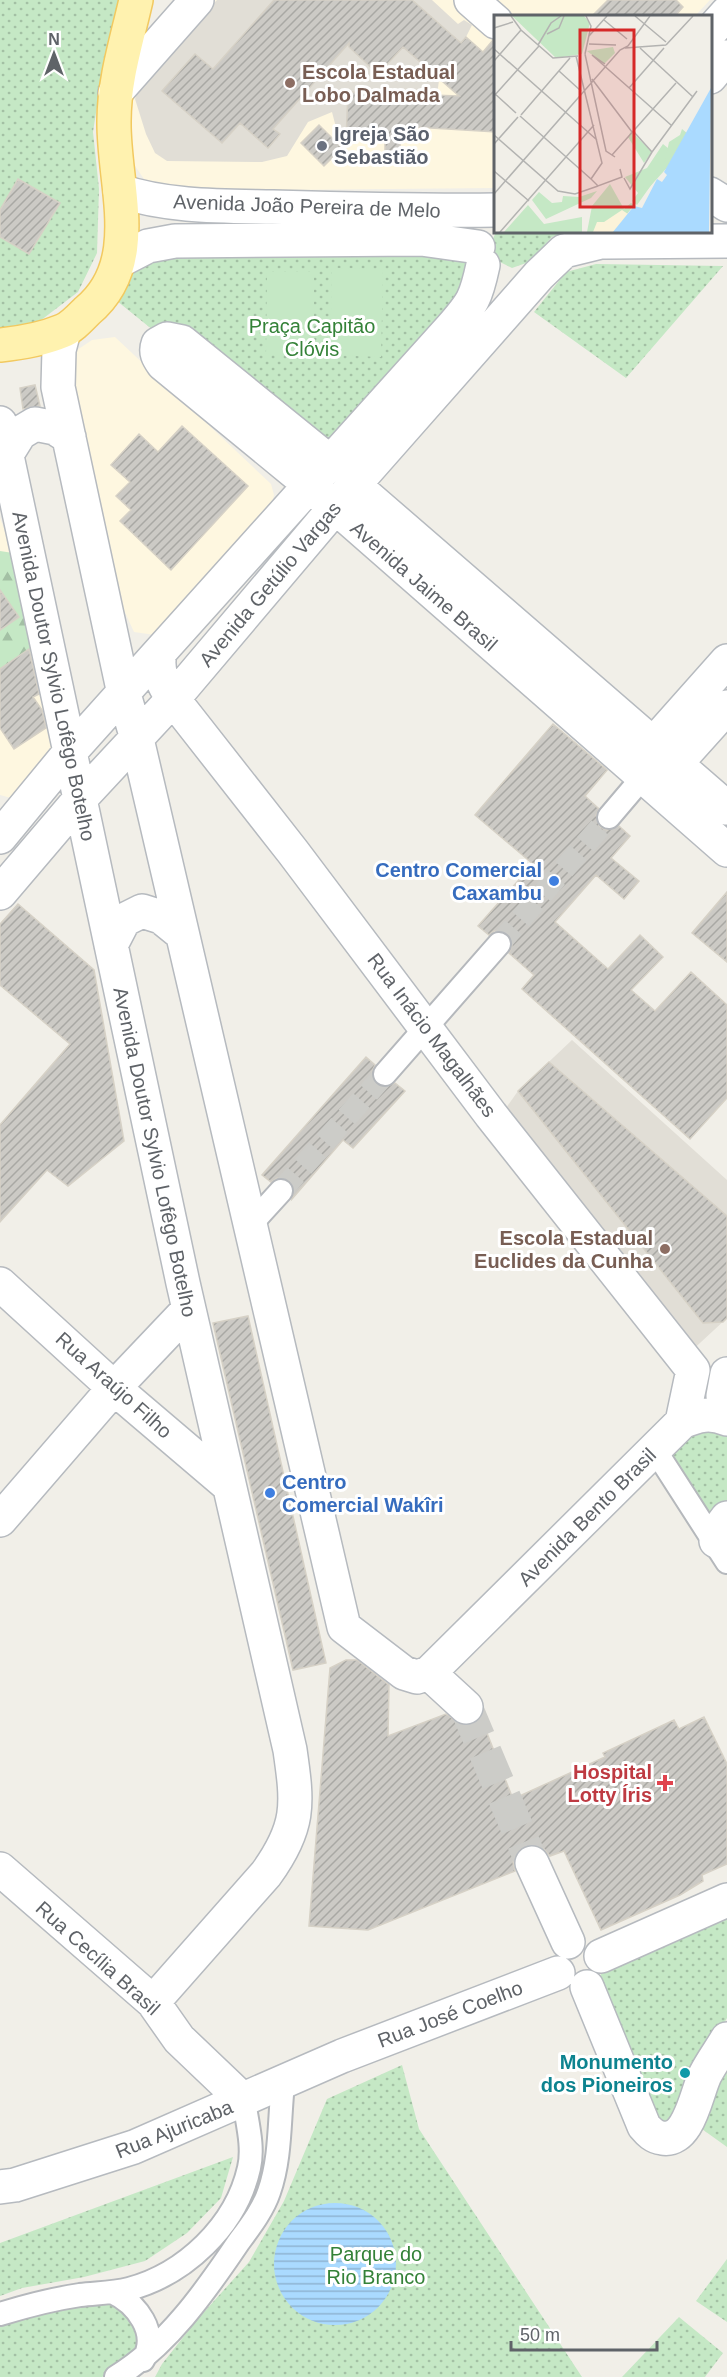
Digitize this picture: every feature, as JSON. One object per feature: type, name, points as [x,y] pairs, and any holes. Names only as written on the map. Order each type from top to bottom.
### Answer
[{"type":"main road","points":[[0,345],[19,343],[64,331],[94,306],[106,292],[119,261],[122,219],[114,147],[115,93],[135,0]]},
{"type":"main road","points":[[115,93],[197,0]]},
{"type":"main road","points":[[471,0],[494,20]]},
{"type":"main road","points":[[712,31],[727,13]]},
{"type":"main road","points":[[712,76],[727,57]]},
{"type":"main road","name":"Avenida João Pereira de Melo","points":[[120,191],[148,200],[231,206],[416,211],[494,210]]},
{"type":"main road","points":[[712,195],[727,206]]},
{"type":"main road","points":[[712,208],[727,206]]},
{"type":"main road","name":"Avenida Getúlio Vargas","points":[[5,820],[124,694],[473,303],[478,288],[479,235],[485,225],[494,218]]},
{"type":"main road","points":[[598,243],[621,237],[628,232]]},
{"type":"main road","name":"Avenida João Pereira de Melo","points":[[119,261],[148,246],[175,241],[421,239],[480,256],[500,276],[522,279],[539,275]]},
{"type":"main road","points":[[598,243],[727,242]]},
{"type":"main road","name":"Avenida Getúlio Vargas","points":[[0,893],[80,799],[173,699],[344,497],[539,275],[564,251],[598,243]]},
{"type":"main road","points":[[64,331],[59,350],[58,387],[124,694],[137,739],[344,1627],[404,1672],[417,1677],[429,1673],[466,1707]]},
{"type":"main road","name":"Avenida Jaime Brasil","points":[[320,473],[163,364],[156,350],[158,344],[167,339],[182,342],[643,778],[727,850]]},
{"type":"main road","name":"Avenida Doutor Sylvio Lofêgo Botelho","points":[[0,423],[186,1296],[290,1750],[295,1786],[295,1809],[282,1851],[266,1874],[153,2002]]},
{"type":"main road","points":[[7,454],[20,433],[35,423],[55,428],[69,437]]},
{"type":"main road","name":"Avenida Jaime Brasil","points":[[344,497],[665,754],[727,808]]},
{"type":"main road","name":"Rua Inácio Magalhães","points":[[160,652],[159,672],[173,699],[293,852],[491,1115],[693,1370]]},
{"type":"main road","points":[[643,778],[665,754],[727,661]]},
{"type":"main road","points":[[665,754],[727,707]]},
{"type":"main road","points":[[111,945],[124,920],[142,911],[161,917],[182,934]]},
{"type":"main road","name":"Rua Araújo Filho","points":[[0,1284],[106,1380],[228,1485]]},
{"type":"main road","points":[[0,1489],[186,1296]]},
{"type":"main road","points":[[682,1422],[693,1370],[727,1366]]},
{"type":"main road","points":[[727,1374],[723,1396],[727,1418]]},
{"type":"main road","points":[[0,1520],[106,1380]]},
{"type":"main road","points":[[682,1422],[705,1414],[716,1414],[727,1418]]},
{"type":"main road","name":"Avenida Bento Brasil","points":[[429,1673],[682,1422]]},
{"type":"main road","points":[[532,1863],[568,1942],[558,1973],[587,1987],[644,2126],[649,2133],[658,2137],[674,2138],[680,2134],[687,2123],[706,2072],[727,2039]]},
{"type":"main road","name":"Rua Cecília Brasil","points":[[0,1869],[153,2002],[179,2039],[244,2101]]},
{"type":"main road","points":[[587,1987],[601,1956],[727,1900]]},
{"type":"main road","points":[[568,1942],[601,1956]]},
{"type":"main road","name":"Rua José Coelho","points":[[342,2056],[558,1973]]},
{"type":"main road","name":"Rua Ajuricaba","points":[[0,2187],[15,2185],[134,2147],[283,2084],[342,2056]]},
{"type":"street","points":[[609,817],[643,778]]},
{"type":"street","points":[[385,1074],[499,944]]},
{"type":"street","points":[[250,1226],[281,1191]]},
{"type":"street","points":[[655,1450],[723,1540]]},
{"type":"street","points":[[134,2377],[146,2356],[199,2297],[223,2266],[268,2195],[275,2170],[283,2084]]},
{"type":"street","points":[[0,2314],[53,2300],[112,2292],[148,2283],[182,2265],[210,2241],[239,2194],[249,2168],[249,2132],[244,2101]]},
{"type":"street","points":[[112,2292],[129,2302],[142,2318],[147,2336],[146,2356]]},
{"type":"street","points":[[116,2377],[146,2356]]},
{"type":"shaded area","points":[[208,0],[460,0],[494,28],[494,188],[182,191],[146,182],[129,157],[128,95]]},
{"type":"shaded area","name":"Escola Estadual Lobo Dalmada","points":[[217,0],[432,0],[458,24],[464,20],[472,25],[466,37],[441,66],[437,95],[348,92],[346,140],[339,139],[332,112],[308,122],[287,156],[262,162],[167,161],[155,153],[146,134],[135,99],[146,73]]},
{"type":"shaded area","points":[[492,0],[710,0],[696,15],[512,15]]},
{"type":"shaded area","points":[[115,337],[271,484],[274,495],[271,506],[155,635],[134,632],[123,608],[81,451],[69,360],[77,350],[92,340]]},
{"type":"shaded area","points":[[0,518],[13,553],[54,746],[25,795],[11,798],[0,795]]},
{"type":"shaded area","name":"Escola Estadual Euclides da Cunha","points":[[572,1040],[727,1180],[727,1318],[687,1355],[499,1118],[518,1091]]},
{"type":"green space","points":[[0,0],[122,0],[103,67],[93,132],[99,189],[97,253],[78,292],[32,327],[0,332]]},
{"type":"green space","points":[[496,232],[565,232],[552,237],[529,262],[512,268],[496,260],[492,249]]},
{"type":"green space","name":"Praça Capitão Clóvis","points":[[426,237],[481,265],[322,467],[101,288],[118,262]]},
{"type":"green space","points":[[596,264],[723,266],[626,378],[534,312],[566,272]]},
{"type":"green space","points":[[332,268],[383,269],[381,357],[330,355]]},
{"type":"green space","points":[[267,272],[314,272],[314,355],[266,355]]},
{"type":"green space","points":[[0,551],[13,553],[36,648],[0,671]]},
{"type":"green space","points":[[687,1355],[721,1391],[727,1409],[727,1571],[646,1440],[674,1411]]},
{"type":"green space","points":[[727,1917],[727,2018],[671,2119],[659,2123],[598,1978],[608,1966]]},
{"type":"green space","points":[[727,2041],[727,2147],[681,2114]]},
{"type":"green space","name":"Parque do Rio Branco","points":[[402,2065],[419,2129],[582,2377],[155,2377],[162,2364],[196,2321],[249,2262],[284,2201],[327,2099]]},
{"type":"green space","points":[[233,2157],[221,2198],[187,2233],[145,2261],[84,2277],[22,2288],[0,2296],[0,2243]]},
{"type":"green space","points":[[727,2259],[727,2322],[696,2301]]},
{"type":"green space","points":[[113,2298],[128,2309],[141,2345],[114,2370],[102,2377],[0,2377],[0,2321]]},
{"type":"green space","points":[[679,2317],[723,2353],[705,2377],[622,2377]]},
{"type":"water","points":[[335,2203],[358,2208],[369,2213],[378,2221],[386,2230],[391,2241],[396,2264],[391,2287],[386,2298],[378,2307],[369,2315],[358,2320],[335,2325],[312,2320],[301,2315],[292,2307],[284,2298],[279,2287],[274,2264],[279,2241],[284,2230],[292,2221],[301,2213],[312,2208]]},
{"type":"building","points":[[274,0],[412,0],[461,43],[466,37],[483,52],[494,40],[494,132],[414,127],[413,141],[400,141],[400,155],[385,155],[385,141],[346,140],[348,92],[459,96],[403,47],[378,74],[349,47],[349,43],[273,129],[280,134],[268,148],[240,123],[222,143],[162,91],[195,54],[213,69]]},
{"type":"building","points":[[608,0],[676,0],[683,7],[676,15],[593,15]]},
{"type":"building","name":"Igreja São Sebastião","points":[[319,125],[342,148],[324,166],[301,143]]},
{"type":"building","points":[[18,179],[60,203],[29,254],[0,237],[0,210]]},
{"type":"building","points":[[35,385],[40,406],[23,409],[20,388]]},
{"type":"building","points":[[182,426],[248,486],[171,570],[120,521],[131,510],[116,496],[130,482],[111,465],[139,434],[158,452]]},
{"type":"building","points":[[0,590],[19,617],[0,630]]},
{"type":"building","points":[[29,649],[39,694],[33,697],[42,710],[46,728],[14,749],[0,728],[0,669]]},
{"type":"building","points":[[553,724],[607,770],[585,796],[599,809],[596,815],[600,827],[607,830],[619,826],[630,836],[611,858],[639,881],[624,899],[596,875],[555,922],[608,969],[640,935],[663,957],[631,990],[655,1011],[691,972],[727,1005],[727,1098],[690,1139],[522,989],[534,975],[509,953],[512,946],[508,934],[494,931],[489,935],[478,926],[533,864],[475,815]]},
{"type":"building","points":[[727,892],[727,962],[692,933]]},
{"type":"building","points":[[18,904],[94,970],[124,1141],[68,1186],[47,1170],[0,1222],[0,1125],[70,1044],[0,985],[0,924]]},
{"type":"building","points":[[366,1057],[375,1065],[372,1072],[376,1084],[383,1087],[395,1083],[405,1091],[353,1148],[343,1140],[292,1199],[294,1187],[290,1181],[277,1178],[271,1182],[262,1175]]},
{"type":"building","points":[[549,1062],[727,1216],[727,1318],[723,1322],[703,1323],[518,1091]]},
{"type":"building","name":"Centro Comercial Wakîri","points":[[248,1316],[326,1663],[293,1670],[213,1323]]},
{"type":"building","points":[[346,1660],[357,1660],[389,1685],[388,1736],[446,1714],[462,1725],[472,1725],[481,1718],[513,1799],[605,1757],[603,1753],[674,1720],[679,1729],[704,1717],[727,1764],[727,1864],[702,1875],[703,1881],[680,1895],[601,1930],[564,1851],[550,1856],[543,1848],[533,1844],[524,1846],[516,1853],[513,1862],[515,1871],[368,1930],[309,1926],[330,1668]]},
{"type":"tunnel","points":[[499,944],[609,817]]},
{"type":"tunnel","points":[[281,1191],[385,1074]]},
{"type":"tunnel","points":[[466,1707],[532,1863]]},
{"type":"place","name":"Escola Estadual Lobo Dalmada","points":[[290,83]]},
{"type":"place","name":"Igreja São Sebastião","points":[[322,146]]},
{"type":"place","name":"Centro Comercial Caxambu","points":[[554,881]]},
{"type":"place","name":"Escola Estadual Euclides da Cunha","points":[[665,1249]]},
{"type":"place","name":"Centro Comercial Wakîri","points":[[270,1493]]},
{"type":"place","name":"Hospital Lotty Íris","points":[[665,1783]]},
{"type":"place","name":"Monumento dos Pioneiros","points":[[685,2073]]}]
